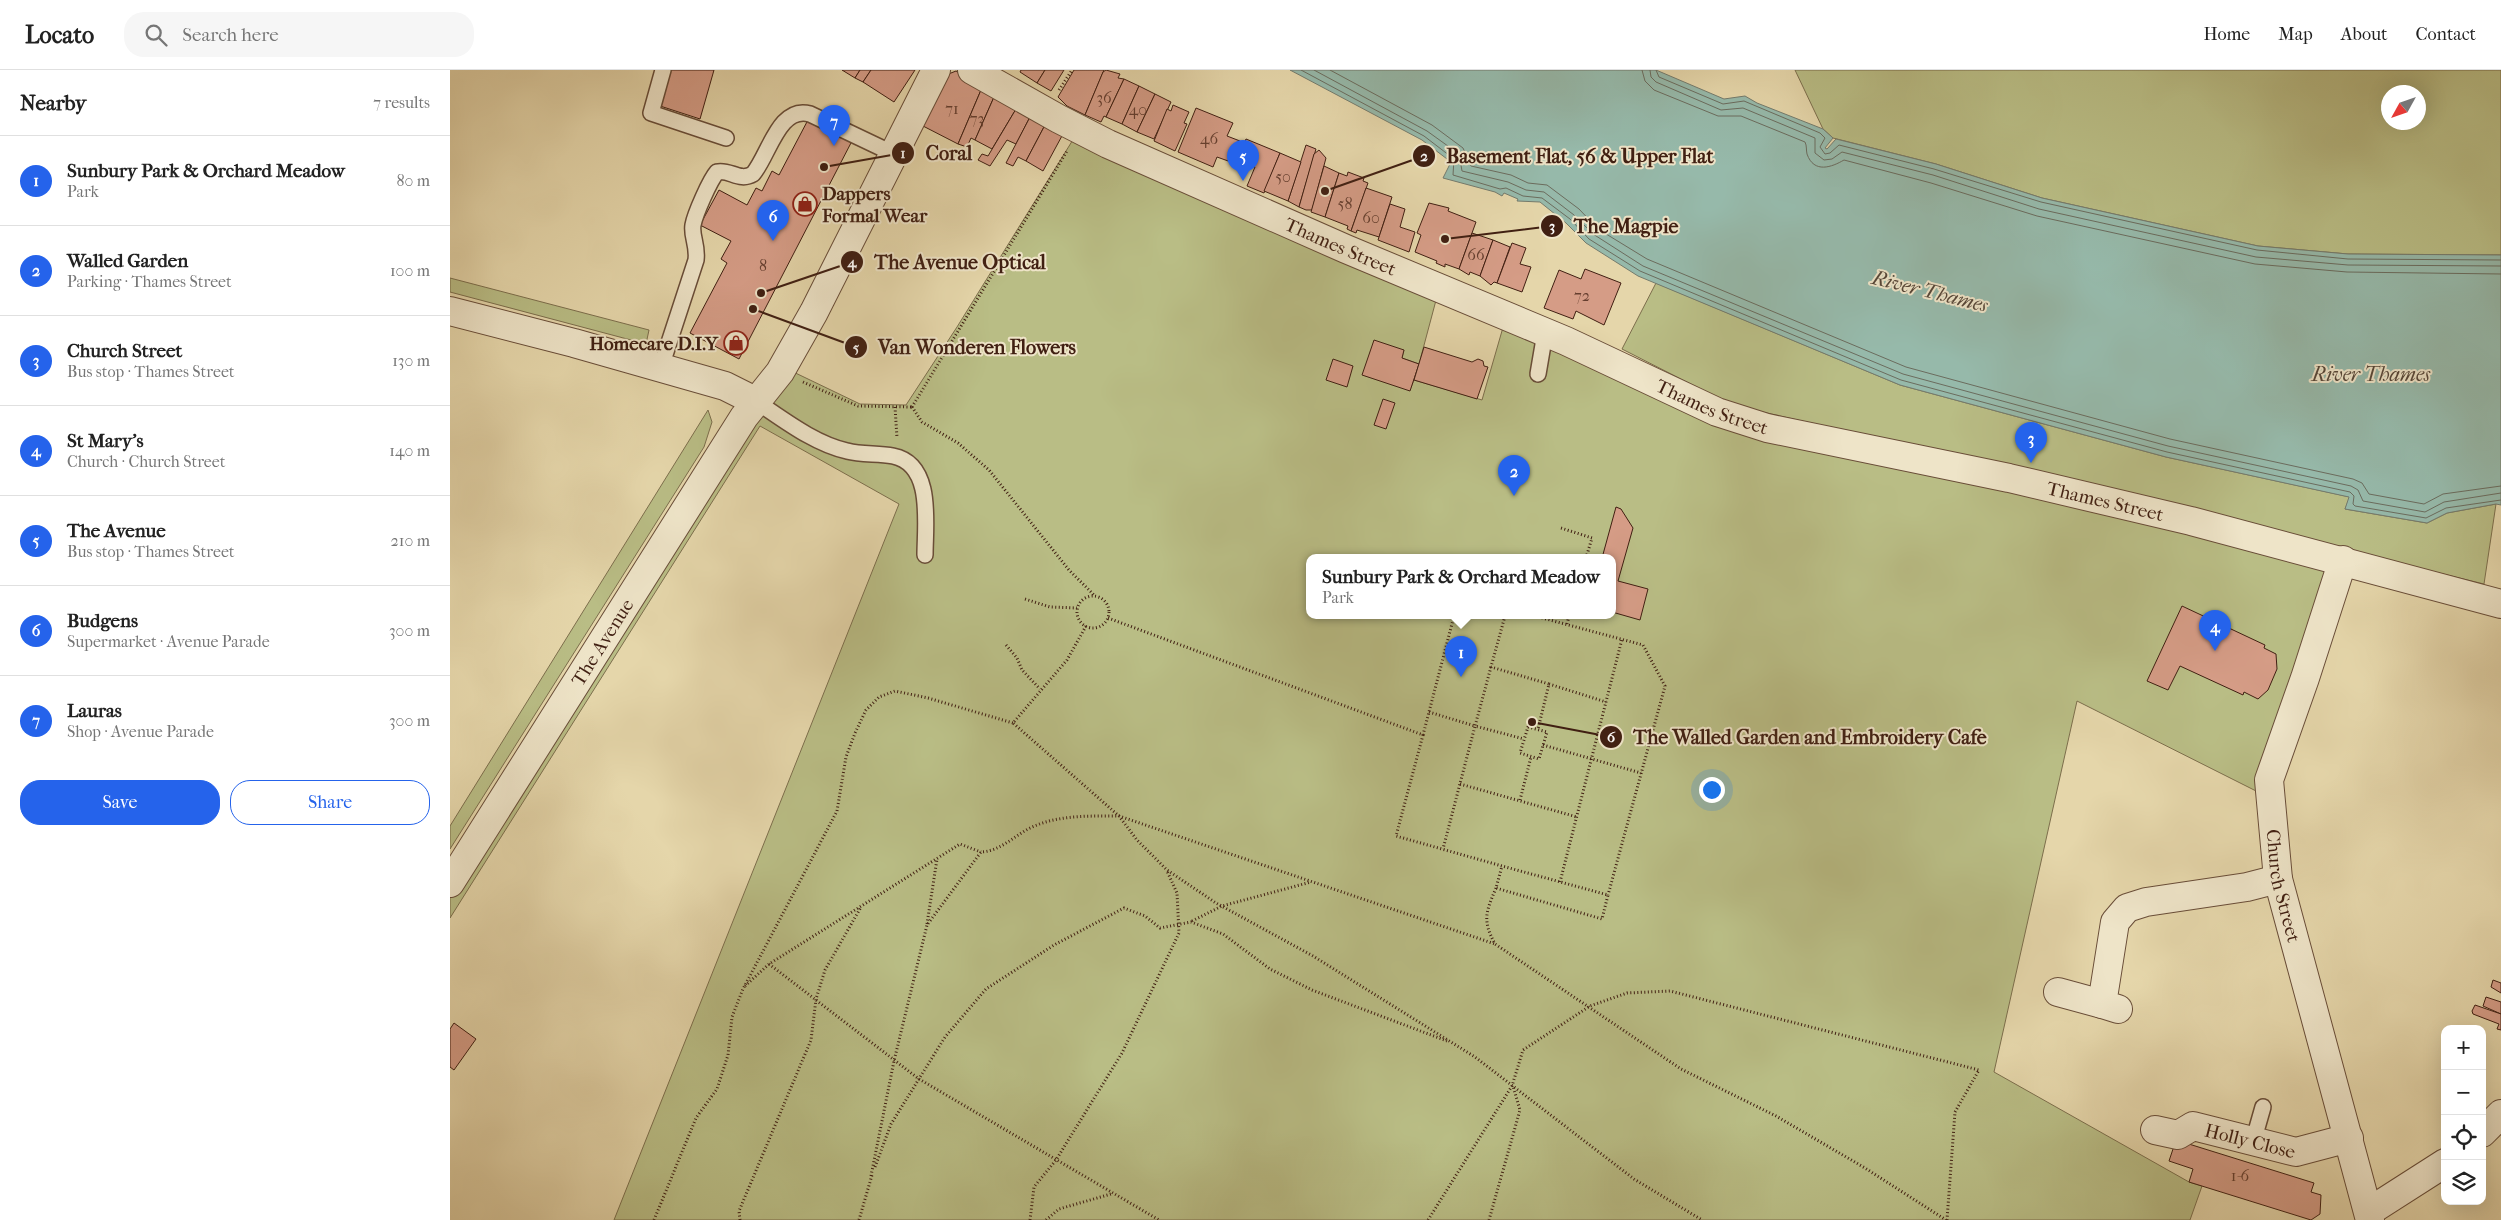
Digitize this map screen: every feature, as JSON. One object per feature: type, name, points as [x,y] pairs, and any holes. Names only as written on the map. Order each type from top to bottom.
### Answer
[{"type":"street","name":"The Avenue","points":[[450,883],[734,434],[780,372],[814,312],[892,153],[936,70]]},
{"type":"street","name":"Thames Street","points":[[972,70],[1079,130],[1346,249],[1545,332],[1717,412],[1767,428],[2009,478],[2191,520],[2501,604]]},
{"type":"street","points":[[450,311],[661,367],[725,386],[757,402]]},
{"type":"street","name":"Church Street","points":[[2343,560],[2305,678],[2268,780],[2278,879],[2370,1216]]},
{"type":"street","points":[[2058,992],[2110,1006],[2115,922],[2127,908],[2146,902],[2247,888],[2278,879]]},
{"type":"street","points":[[2486,1129],[2501,1114]]},
{"type":"street","name":"Holly Close","points":[[2155,1130],[2178,1135],[2193,1126],[2296,1152],[2349,1138]]},
{"type":"street","points":[[2370,1216],[2441,1166]]},
{"type":"lane","points":[[663,70],[651,113],[726,138]]},
{"type":"lane","points":[[661,367],[696,260],[698,247],[693,236],[693,225],[717,172],[721,171],[742,178],[753,174],[784,121],[796,113],[810,114],[892,153]]},
{"type":"lane","points":[[1538,374],[1545,332]]},
{"type":"lane","points":[[757,402],[806,434],[846,451],[898,458],[912,465],[921,481],[924,498],[925,555]]},
{"type":"lane","points":[[2253,1142],[2263,1107]]},
{"type":"path","points":[[912,407],[1079,130]]},
{"type":"path","points":[[780,372],[858,406],[912,407]]},
{"type":"path","points":[[895,406],[898,458]]},
{"type":"path","points":[[912,407],[922,422],[958,443],[989,470],[1069,570],[1095,596],[1103,600],[1108,608],[1108,618],[1099,627],[1086,626],[1080,622],[1077,608]]},
{"type":"path","points":[[1561,528],[1592,538],[1587,554]]},
{"type":"path","points":[[1025,599],[1050,607],[1077,608],[1087,597],[1095,596]]},
{"type":"path","points":[[1108,618],[1423,735]]},
{"type":"path","points":[[1453,619],[1396,836],[1608,895]]},
{"type":"path","points":[[1443,849],[1503,619]]},
{"type":"path","points":[[1496,888],[1602,919],[1665,686],[1643,646],[1547,619]]},
{"type":"path","points":[[1567,624],[1568,619]]},
{"type":"path","points":[[1013,722],[1040,689],[1068,660],[1086,626]]},
{"type":"path","points":[[1560,882],[1622,640]]},
{"type":"path","points":[[1006,645],[1017,658],[1022,670],[1040,689]]},
{"type":"path","points":[[1491,667],[1606,702]]},
{"type":"path","points":[[1538,729],[1549,684]]},
{"type":"path","points":[[654,1220],[696,1118],[718,1090],[728,1055],[732,1017],[743,989],[837,811],[846,757],[855,732],[866,710],[879,697],[895,691],[920,696],[1013,722],[1119,816],[1137,840],[1166,870],[1222,906],[1313,956],[1454,1044],[1634,1179],[1702,1220]]},
{"type":"path","points":[[1429,712],[1524,740]]},
{"type":"path","points":[[1528,727],[1547,732],[1539,759],[1520,753],[1524,740],[1528,727]]},
{"type":"path","points":[[1543,745],[1641,773]]},
{"type":"path","points":[[1520,800],[1530,757]]},
{"type":"path","points":[[1460,784],[1577,816]]},
{"type":"path","points":[[743,989],[769,964],[960,844],[981,852],[992,852],[1037,825],[1078,816],[1119,816],[1495,944],[1590,1006],[1681,1069],[1784,1121],[1865,1168],[1947,1220],[1955,1112],[1979,1070],[1670,991],[1626,993],[1590,1006],[1523,1050],[1512,1086],[1428,1220]]},
{"type":"path","points":[[927,925],[981,852]]},
{"type":"path","points":[[871,1176],[894,1061],[927,925],[937,858]]},
{"type":"path","points":[[1495,944],[1488,930],[1485,916],[1502,866]]},
{"type":"path","points":[[1030,1220],[1034,1187],[1056,1160],[1122,1053],[1179,932],[1178,893],[1166,870]]},
{"type":"path","points":[[858,1220],[871,1176],[891,1124],[945,1037],[986,989],[1054,945],[1124,908],[1145,916],[1160,928],[1192,922],[1222,906],[1311,882]]},
{"type":"path","points":[[740,1220],[740,1211],[811,1040],[816,999],[825,970],[861,907]]},
{"type":"path","points":[[1192,922],[1223,934],[1270,969],[1312,990],[1454,1044]]},
{"type":"path","points":[[769,964],[919,1079],[1159,1220]]},
{"type":"path","points":[[1489,1220],[1520,1110],[1512,1086]]},
{"type":"path","points":[[1046,1220],[1060,1209],[1112,1194]]},
{"type":"green space","points":[[1795,70],[2501,70],[2501,255],[2348,254],[2258,246],[2042,198],[1936,164],[1833,138],[1823,129]]},
{"type":"green space","points":[[1079,130],[1439,289],[1419,364],[1402,358],[1404,350],[1363,375],[1410,390],[1414,380],[1482,400],[1506,317],[1717,412],[2343,560],[2270,798],[2077,701],[1994,1072],[2189,1182],[2202,1186],[2190,1220],[614,1220],[899,504],[760,426],[450,918],[450,896],[783,367],[860,404],[906,405],[957,327]]},
{"type":"green space","points":[[450,278],[649,330],[646,344],[450,292]]},
{"type":"green space","points":[[1656,283],[1900,385],[2166,457],[2350,497],[2345,509],[2427,523],[2447,513],[2496,504],[2484,584],[2011,469],[1732,405],[1622,349]]},
{"type":"green space","points":[[708,410],[712,422],[704,447],[450,849],[450,826]]},
{"type":"water","name":"River Thames","points":[[1290,70],[1656,70],[1724,99],[1745,96],[1757,103],[1823,129],[1833,138],[1825,148],[1827,149],[1836,139],[1936,164],[2042,198],[2258,246],[2348,254],[2501,255],[2501,505],[2496,504],[2447,513],[2427,523],[2345,509],[2349,497],[2166,457],[1900,385],[1638,276],[1586,243],[1566,223],[1540,202],[1517,201],[1518,199],[1504,193],[1502,196],[1495,192],[1443,178],[1451,162],[1422,140]]},
{"type":"building","points":[[663,70],[714,70],[700,119],[654,104]]},
{"type":"building","points":[[842,70],[860,70],[855,78]]},
{"type":"building","points":[[860,70],[871,70],[863,82],[855,78]]},
{"type":"building","points":[[871,70],[915,70],[894,102],[863,82]]},
{"type":"building","points":[[1021,70],[1045,70],[1037,83],[1020,72]]},
{"type":"building","points":[[1045,70],[1064,70],[1051,91],[1037,83]]},
{"type":"building","points":[[1074,70],[1104,70],[1085,115],[1067,106],[1058,97]]},
{"type":"building","points":[[1106,70],[1120,74],[1118,78],[1124,79],[1106,117],[1104,116],[1101,122],[1085,115],[1103,72]]},
{"type":"building","points":[[956,71],[971,79],[981,90],[958,144],[923,126],[946,75]]},
{"type":"building","points":[[1124,79],[1139,86],[1122,124],[1106,117]]},
{"type":"building","points":[[1139,86],[1155,94],[1137,132],[1122,124]]},
{"type":"building","points":[[981,90],[994,97],[975,140],[971,138],[967,147],[958,144]]},
{"type":"building","points":[[1155,94],[1171,102],[1154,139],[1137,132]]},
{"type":"building","points":[[994,97],[1016,109],[992,149],[975,140]]},
{"type":"building","points":[[1173,105],[1189,112],[1184,123],[1187,124],[1175,151],[1154,141],[1167,109],[1171,111]]},
{"type":"building","points":[[1196,108],[1233,123],[1227,136],[1240,141],[1231,162],[1217,157],[1213,167],[1178,152]]},
{"type":"building","points":[[1016,109],[1030,117],[1016,144],[1007,140],[990,166],[978,160],[982,154],[988,156]]},
{"type":"building","points":[[1030,117],[1045,125],[1026,161],[1018,157],[1013,166],[1006,163]]},
{"type":"building","points":[[809,118],[852,141],[739,359],[690,333],[727,263],[721,259],[731,241],[700,225],[719,190],[747,205],[756,188],[762,191],[772,171],[779,175]]},
{"type":"building","points":[[1045,125],[1063,134],[1043,171],[1026,161]]},
{"type":"building","points":[[1246,139],[1280,153],[1264,193],[1247,186],[1255,167],[1237,159]]},
{"type":"building","points":[[1306,145],[1316,149],[1299,207],[1288,201]]},
{"type":"building","points":[[1319,150],[1326,158],[1312,210],[1306,210],[1299,207],[1314,154]]},
{"type":"building","points":[[1280,153],[1301,162],[1288,201],[1264,191]]},
{"type":"building","points":[[1324,166],[1339,173],[1325,217],[1311,212]]},
{"type":"building","points":[[1348,172],[1364,178],[1363,181],[1368,183],[1351,231],[1347,229],[1348,226],[1325,217],[1339,173],[1347,176]]},
{"type":"building","points":[[1366,188],[1392,197],[1379,237],[1357,230],[1356,233],[1351,231]]},
{"type":"building","points":[[1429,203],[1449,208],[1448,211],[1476,222],[1459,269],[1445,264],[1445,267],[1436,263],[1437,261],[1415,252],[1421,235],[1417,233]]},
{"type":"building","points":[[1390,204],[1405,209],[1400,227],[1415,232],[1409,252],[1378,240]]},
{"type":"building","points":[[1472,233],[1493,240],[1480,276],[1470,272],[1469,275],[1459,269]]},
{"type":"building","points":[[1493,240],[1510,247],[1497,283],[1494,282],[1491,285],[1480,276]]},
{"type":"building","points":[[1512,243],[1526,248],[1520,264],[1531,267],[1522,292],[1497,283]]},
{"type":"building","points":[[1585,269],[1621,283],[1604,325],[1576,311],[1573,319],[1544,308],[1559,270],[1581,279]]},
{"type":"building","points":[[1374,340],[1404,350],[1402,358],[1419,364],[1410,391],[1362,375]]},
{"type":"building","points":[[1424,347],[1472,362],[1478,359],[1483,361],[1484,366],[1488,367],[1477,399],[1414,380]]},
{"type":"building","points":[[1333,359],[1353,366],[1347,387],[1326,380]]},
{"type":"building","points":[[1383,399],[1395,403],[1386,429],[1374,425]]},
{"type":"building","points":[[1616,507],[1621,509],[1633,528],[1618,581],[1648,589],[1640,620],[1616,613],[1616,554],[1603,554]]},
{"type":"building","points":[[2182,606],[2265,645],[2264,648],[2276,654],[2277,669],[2268,690],[2258,699],[2244,692],[2243,695],[2180,666],[2168,690],[2147,681]]},
{"type":"building","points":[[2493,980],[2501,983],[2501,993],[2491,987]]},
{"type":"building","points":[[2486,997],[2501,1002],[2501,1014],[2483,1006]]},
{"type":"building","points":[[2475,1005],[2501,1014],[2501,1030],[2497,1029],[2499,1024],[2473,1014],[2472,1011]]},
{"type":"building","points":[[454,1023],[476,1039],[454,1070],[450,1067],[450,1029]]},
{"type":"building","points":[[2176,1140],[2314,1183],[2311,1192],[2321,1195],[2320,1214],[2311,1220],[2189,1182],[2193,1169],[2169,1161]]},
{"type":"place","name":"Lauras","points":[[834,146]]},
{"type":"place","name":"Coral","points":[[824,167]]},
{"type":"place","name":"The Avenue","points":[[1243,181]]},
{"type":"place","name":"Basement Flat, 56 & Upper Flat","points":[[1325,191]]},
{"type":"place","name":"Dappers Formal Wear","points":[[805,204]]},
{"type":"place","name":"The Magpie","points":[[1445,239]]},
{"type":"place","name":"Budgens","points":[[773,241]]},
{"type":"place","name":"The Avenue Optical","points":[[761,293]]},
{"type":"place","name":"Van Wonderen Flowers","points":[[753,309]]},
{"type":"place","name":"Homecare D.I.Y","points":[[736,343]]},
{"type":"place","name":"Church Street","points":[[2031,463]]},
{"type":"place","name":"Walled Garden","points":[[1514,496]]},
{"type":"place","name":"St Mary's","points":[[2215,651]]},
{"type":"place","name":"Sunbury Park & Orchard Meadow","points":[[1461,677]]},
{"type":"place","name":"The Walled Garden and Embroidery Cafe","points":[[1532,722]]}]
